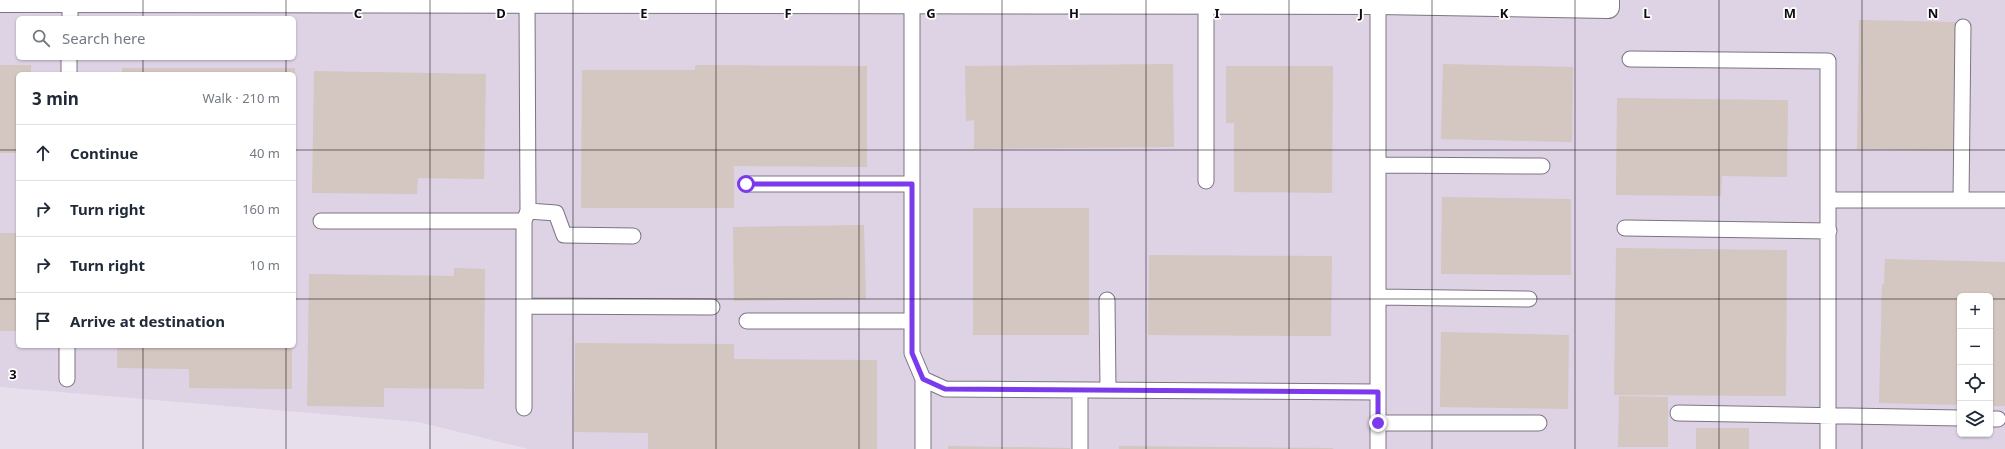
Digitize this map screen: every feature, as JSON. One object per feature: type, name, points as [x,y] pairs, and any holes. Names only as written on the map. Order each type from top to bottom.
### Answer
[{"type":"street","points":[[0,1],[70,9],[343,1],[1608,4]]},
{"type":"lane","points":[[520,2],[526,216],[524,408]]},
{"type":"lane","points":[[912,2],[912,353],[923,379],[923,449]]},
{"type":"lane","points":[[1206,2],[1206,180]]},
{"type":"lane","points":[[1378,3],[1378,449]]},
{"type":"lane","points":[[1961,200],[1963,27]]},
{"type":"lane","points":[[1630,59],[1828,61],[1828,449]]},
{"type":"lane","points":[[69,60],[69,72]]},
{"type":"lane","points":[[1378,165],[1542,166]]},
{"type":"lane","points":[[746,184],[912,184]]},
{"type":"lane","points":[[1829,200],[2005,200]]},
{"type":"lane","points":[[321,222],[526,216],[556,213],[564,235],[633,236]]},
{"type":"lane","points":[[1625,228],[1829,231]]},
{"type":"lane","points":[[1378,297],[1529,299]]},
{"type":"lane","points":[[1107,300],[1108,390]]},
{"type":"lane","points":[[524,306],[712,307]]},
{"type":"lane","points":[[747,321],[912,321]]},
{"type":"lane","points":[[67,348],[67,379]]},
{"type":"lane","points":[[923,379],[945,389],[1378,392]]},
{"type":"lane","points":[[1080,390],[1080,449]]},
{"type":"lane","points":[[1678,413],[1957,418]]},
{"type":"lane","points":[[1378,423],[1539,423]]},
{"type":"shaded area","points":[[0,0],[2005,0],[2005,449],[528,449],[418,422],[0,387]]},
{"type":"building","points":[[1859,20],[1956,22],[1953,151],[1857,149]]},
{"type":"building","points":[[1173,64],[1174,147],[974,149],[974,120],[966,121],[965,66]]},
{"type":"building","points":[[1443,64],[1573,67],[1572,142],[1441,139]]},
{"type":"building","points":[[0,65],[31,65],[31,72],[16,72],[16,153],[0,153]]},
{"type":"building","points":[[695,65],[867,66],[867,167],[734,166],[734,208],[581,208],[582,70],[695,70]]},
{"type":"building","points":[[1226,66],[1333,66],[1332,193],[1234,192],[1234,123],[1226,123]]},
{"type":"building","points":[[122,68],[295,68],[295,72],[122,72]]},
{"type":"building","points":[[314,71],[486,74],[484,179],[418,178],[417,194],[312,193]]},
{"type":"building","points":[[1617,98],[1788,100],[1787,177],[1722,176],[1721,196],[1616,195]]},
{"type":"building","points":[[1442,197],[1571,199],[1571,275],[1441,274]]},
{"type":"building","points":[[973,208],[1089,208],[1089,335],[973,335]]},
{"type":"building","points":[[864,225],[866,299],[734,301],[733,227]]},
{"type":"building","points":[[0,233],[16,233],[16,331],[0,331]]},
{"type":"building","points":[[1616,248],[1787,250],[1786,396],[1614,395]]},
{"type":"building","points":[[1149,255],[1332,256],[1331,336],[1148,335]]},
{"type":"building","points":[[1885,259],[2005,262],[2005,406],[1993,406],[1993,293],[1957,293],[1957,405],[1879,403],[1882,284],[1884,284]]},
{"type":"building","points":[[454,268],[485,269],[484,389],[384,388],[384,407],[307,406],[309,274],[454,276]]},
{"type":"building","points":[[1441,332],[1569,335],[1568,409],[1440,407]]},
{"type":"building","points":[[575,343],[734,344],[734,359],[877,360],[877,449],[648,449],[648,433],[574,432]]},
{"type":"building","points":[[117,348],[292,348],[292,389],[189,388],[189,369],[117,368]]},
{"type":"building","points":[[1619,396],[1668,397],[1668,447],[1618,447]]},
{"type":"building","points":[[1696,428],[1749,428],[1749,449],[1696,449]]},
{"type":"building","points":[[948,446],[1070,448],[1070,449],[948,449]]},
{"type":"building","points":[[1119,446],[1333,448],[1333,449],[1119,449]]},
{"type":"route","points":[[746,184],[912,184],[912,353],[923,379],[945,389],[1378,392],[1378,423]]}]
